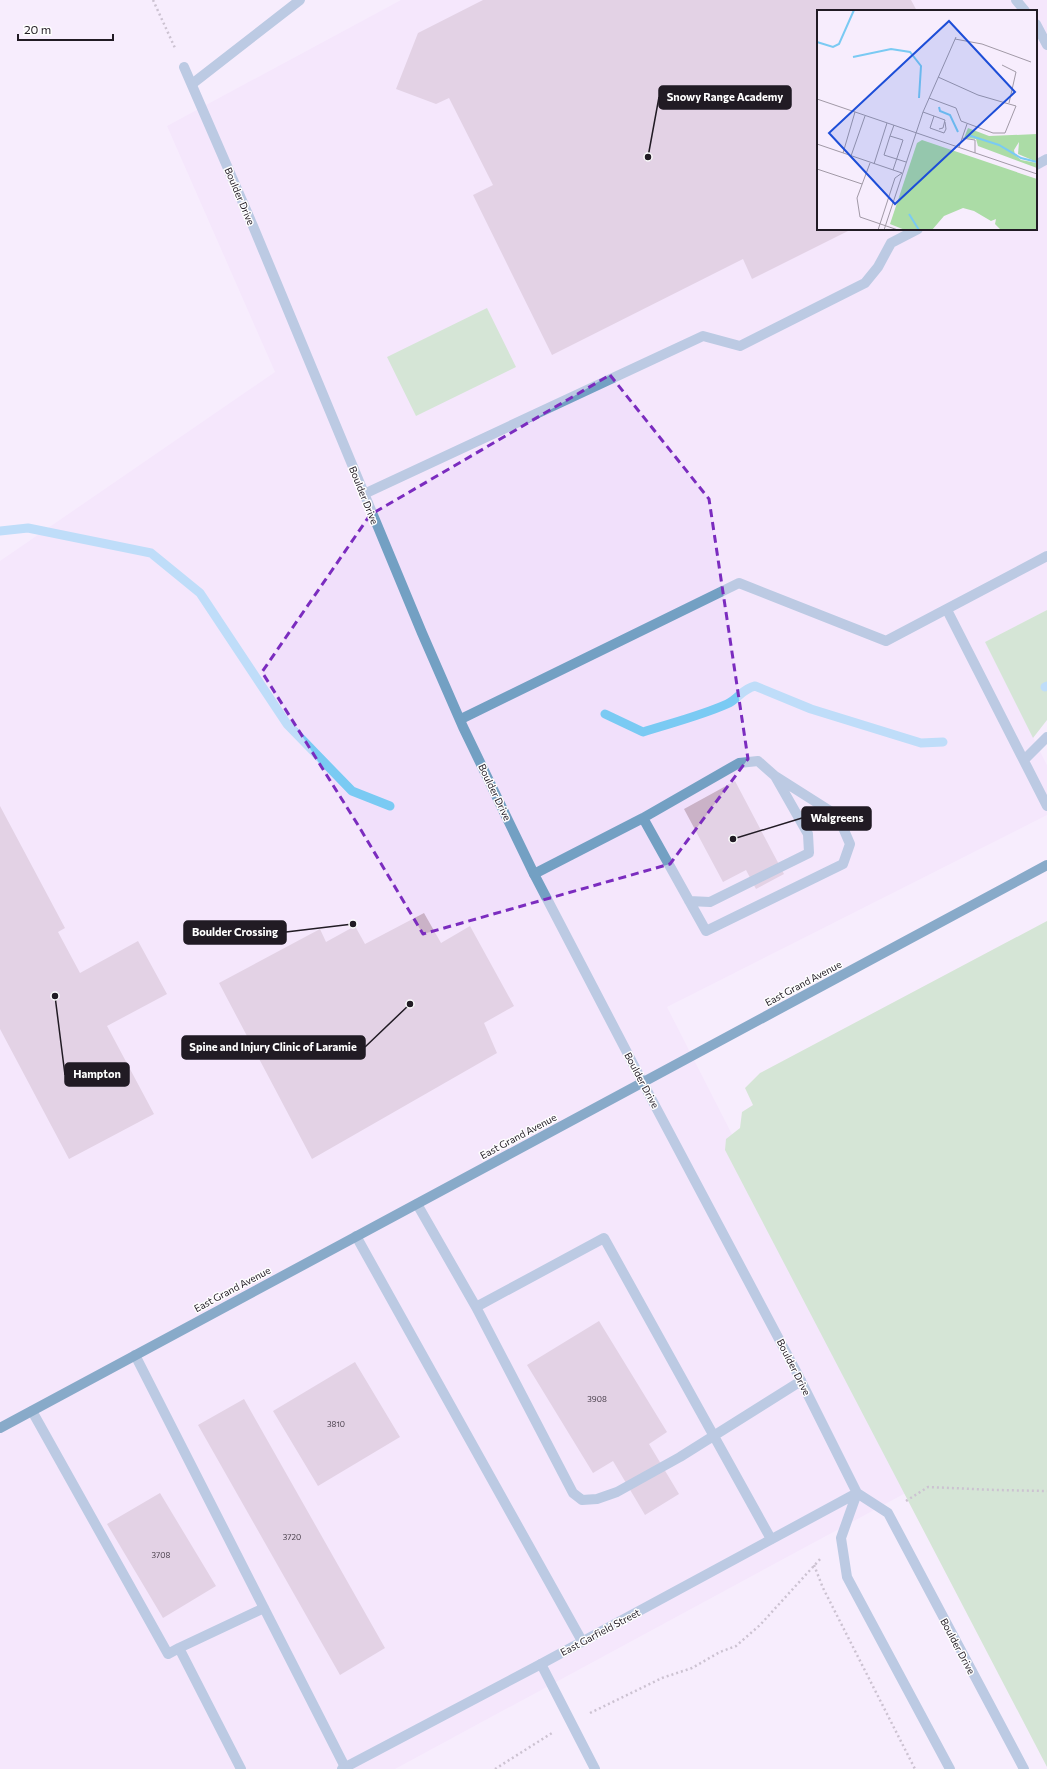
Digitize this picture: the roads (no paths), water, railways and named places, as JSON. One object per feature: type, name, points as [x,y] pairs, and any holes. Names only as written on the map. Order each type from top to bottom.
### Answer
[{"type":"main road","name":"East Grand Avenue","points":[[0,1428],[1047,865]]},
{"type":"street","points":[[192,84],[300,0]]},
{"type":"street","points":[[1016,0],[1024,10]]},
{"type":"street","points":[[1037,26],[1047,45]]},
{"type":"street","name":"Boulder Drive","points":[[184,67],[253,226],[422,633],[460,719],[534,874],[643,1083],[802,1381],[857,1492],[888,1513],[1024,1769]]},
{"type":"street","points":[[1037,164],[1047,159]]},
{"type":"street","points":[[364,494],[703,336],[740,346],[865,284],[878,267],[891,243],[916,230]]},
{"type":"street","points":[[460,719],[739,583],[886,641],[1047,556]]},
{"type":"street","points":[[947,610],[1047,806]]},
{"type":"street","points":[[1024,760],[1047,737]]},
{"type":"street","points":[[534,874],[643,818],[739,763],[758,761],[775,776],[838,816],[850,844],[843,864],[706,931],[643,818]]},
{"type":"street","points":[[689,901],[710,902],[809,853],[808,834],[775,776]]},
{"type":"street","points":[[417,1204],[476,1306],[572,1493],[582,1500],[597,1499],[617,1492],[680,1457],[713,1435],[802,1381]]},
{"type":"street","points":[[356,1236],[582,1641]]},
{"type":"street","points":[[476,1306],[604,1238],[771,1539]]},
{"type":"street","points":[[135,1355],[344,1768]]},
{"type":"street","points":[[32,1411],[168,1654],[264,1608]]},
{"type":"street","points":[[857,1492],[841,1538],[847,1577],[950,1769]]},
{"type":"street","name":"East Garfield Street","points":[[344,1768],[541,1664],[857,1492]]},
{"type":"street","points":[[179,1648],[241,1769]]},
{"type":"street","points":[[541,1664],[595,1769]]},
{"type":"waterway","points":[[0,531],[28,528],[151,553],[200,593],[287,724],[352,791],[390,806]]},
{"type":"waterway","points":[[605,714],[643,732],[696,716],[727,704],[747,689],[755,686],[811,709],[921,743],[943,742]]},
{"type":"place","name":"Snowy Range Academy","points":[[648,157]]},
{"type":"place","name":"Walgreens","points":[[733,839]]},
{"type":"place","name":"Boulder Crossing","points":[[353,924]]},
{"type":"place","name":"Hampton","points":[[55,996]]},
{"type":"place","name":"Spine and Injury Clinic of Laramie","points":[[410,1004]]}]
